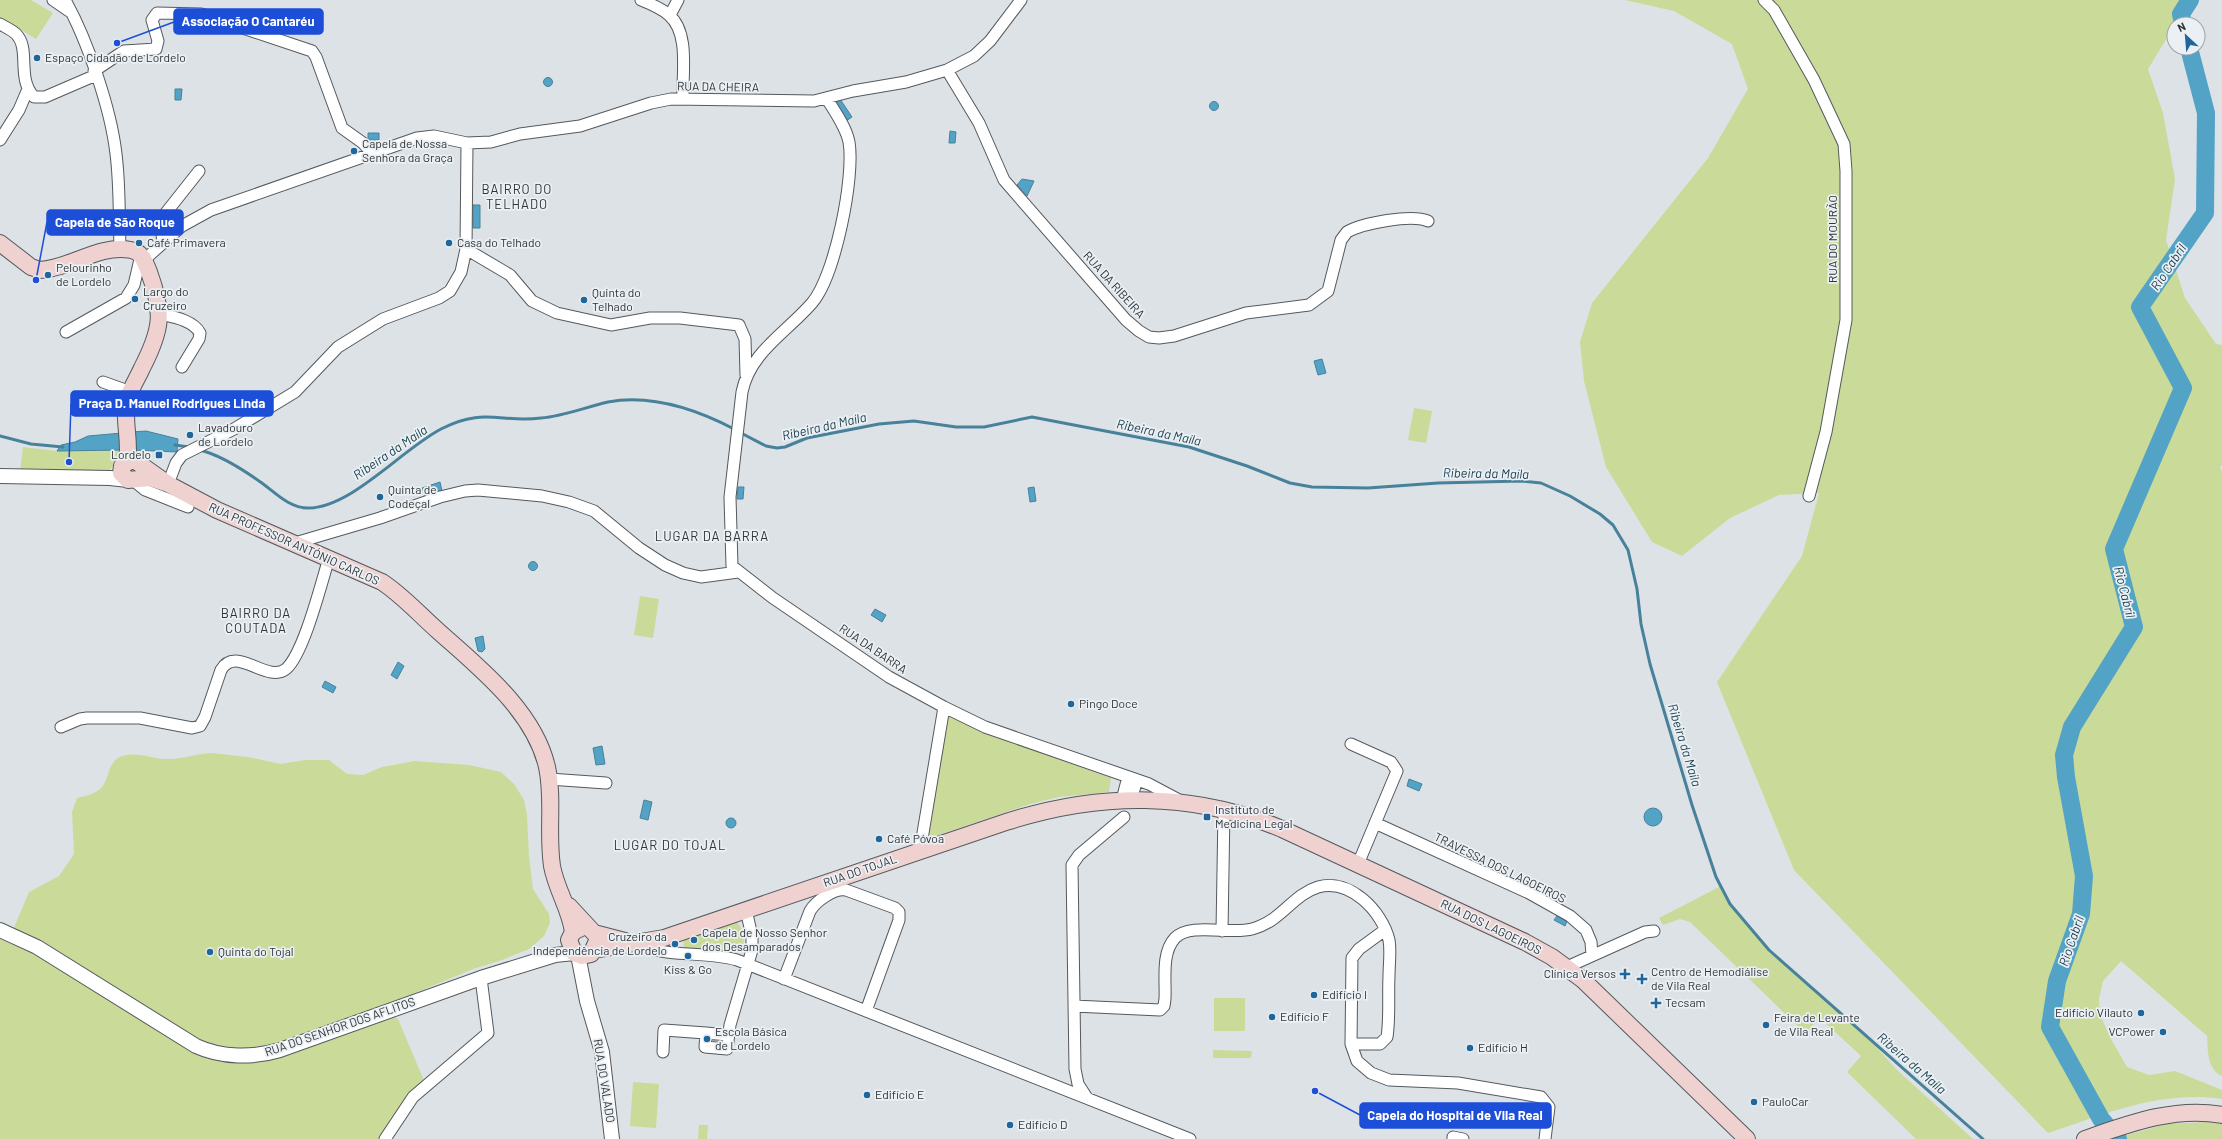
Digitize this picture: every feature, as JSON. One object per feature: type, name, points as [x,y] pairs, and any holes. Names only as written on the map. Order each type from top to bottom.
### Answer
[{"type":"main road","points":[[0,243],[31,267],[40,270],[103,251],[120,249],[132,250],[143,257],[156,292],[160,314],[149,354],[127,404],[127,422],[132,468]]},
{"type":"main road","name":"RUA PROFESSOR ANTÓNIO CARLOS","points":[[132,468],[168,484],[248,525],[295,543],[373,578],[391,588],[504,692],[522,716],[537,742],[544,758],[549,779],[552,865],[561,894]]},
{"type":"main road","name":"RUA DO TOJAL","points":[[584,953],[664,938],[1042,811],[1127,800],[1162,799],[1181,802]]},
{"type":"main road","name":"RUA DOS LAGOEIROS","points":[[1181,802],[1224,810],[1274,825],[1537,948],[1567,967],[1583,980],[1747,1139]]},
{"type":"main road","points":[[561,894],[570,908],[592,931],[597,941],[584,953],[569,945],[571,934],[570,917],[561,894]]},
{"type":"main road","points":[[571,934],[581,928],[636,943]]},
{"type":"main road","points":[[2085,1139],[2124,1125],[2163,1116],[2194,1113],[2222,1115]]},
{"type":"street","points":[[53,0],[71,12]]},
{"type":"street","points":[[65,0],[95,73],[115,145],[120,249]]},
{"type":"street","points":[[641,0],[670,16],[678,29],[682,46],[682,98]]},
{"type":"street","points":[[670,16],[678,0]]},
{"type":"street","name":"RUA DA CHEIRA","points":[[143,257],[163,243],[182,226],[211,210],[372,153],[426,136],[446,137],[467,143],[491,142],[520,134],[580,126],[651,103],[682,98],[776,102],[827,99],[853,91],[906,82],[947,70],[967,61],[981,50],[1021,0]]},
{"type":"street","name":"RUA DO MOURÃO","points":[[1764,0],[1774,10],[1814,80],[1844,144],[1846,171],[1846,320],[1826,432],[1809,496]]},
{"type":"street","points":[[0,24],[14,33],[21,41],[23,71],[28,89],[34,97],[41,98],[95,73],[124,52],[156,49],[158,41],[152,20],[157,13],[201,14],[312,51],[316,57],[342,128],[363,143],[372,153]]},
{"type":"street","name":"RUA DA RIBEIRA","points":[[947,70],[979,123],[1004,180],[1126,320],[1149,337],[1159,338],[1174,336],[1242,314],[1311,304],[1323,296],[1329,289],[1341,240],[1347,232],[1388,221],[1419,219],[1428,221]]},
{"type":"street","points":[[0,140],[19,110],[28,89]]},
{"type":"street","points":[[746,377],[759,356],[817,297],[829,273],[845,207],[850,151],[847,136],[827,99]]},
{"type":"street","points":[[168,484],[176,463],[182,455],[234,429],[295,392],[330,354],[356,335],[389,317],[447,294],[459,277],[466,249],[467,143]]},
{"type":"street","points":[[163,243],[162,224],[165,214],[200,171]]},
{"type":"street","points":[[466,249],[510,275],[532,301],[557,313],[611,325],[650,318],[694,318],[739,325],[744,335],[746,377],[738,425],[730,497],[732,566],[738,572]]},
{"type":"street","points":[[66,332],[122,301],[133,288],[143,257]]},
{"type":"street","points":[[160,314],[178,318],[194,326],[200,333],[199,339],[182,367]]},
{"type":"street","points":[[102,382],[131,392]]},
{"type":"street","points":[[0,476],[99,478],[132,468],[145,490],[188,508]]},
{"type":"street","points":[[295,543],[380,518],[440,497],[465,491],[478,490],[542,496],[569,502],[594,511],[647,554],[665,565],[683,573],[701,577],[738,572]]},
{"type":"street","points":[[61,727],[84,718],[134,718],[199,727],[204,722],[220,672],[225,665],[231,662],[243,662],[275,673],[284,670],[290,664],[302,642],[329,558]]},
{"type":"street","name":"RUA DA BARRA","points":[[738,572],[773,598],[889,676],[944,707],[985,727],[1159,789],[1181,802]]},
{"type":"street","points":[[920,851],[944,707]]},
{"type":"street","points":[[1351,744],[1391,762],[1397,768],[1358,864]]},
{"type":"street","points":[[549,779],[606,783]]},
{"type":"street","points":[[1127,800],[1133,779]]},
{"type":"street","points":[[1222,931],[1224,810]]},
{"type":"street","points":[[1086,1098],[1078,1084],[1075,1072],[1073,861],[1124,816]]},
{"type":"street","name":"TRAVESSA DOS LAGOEIROS","points":[[1375,823],[1529,893],[1575,920],[1588,934],[1592,956]]},
{"type":"street","points":[[1074,1006],[1160,1010],[1165,1003],[1166,957],[1173,941],[1178,935],[1190,931],[1244,931],[1264,925],[1273,921],[1307,892],[1320,887],[1330,886],[1346,889],[1363,899],[1376,913],[1386,930],[1389,945],[1387,1037],[1380,1044],[1351,1044]]},
{"type":"street","points":[[784,979],[810,911],[814,905],[839,890],[846,890],[895,908],[899,912],[899,920],[866,1011]]},
{"type":"street","points":[[663,1052],[664,1030],[706,1033],[705,1047],[727,1049],[728,1035],[748,965],[752,944],[746,910]]},
{"type":"street","name":"RUA DO SENHOR DOS AFLITOS","points":[[0,930],[37,947],[191,1043],[206,1050],[227,1054],[258,1055],[280,1050],[481,978],[559,954],[584,953]]},
{"type":"street","points":[[1386,930],[1359,949],[1352,958],[1351,1044],[1355,1057],[1363,1067],[1383,1079],[1458,1083],[1541,1097],[1549,1107],[1545,1139]]},
{"type":"street","points":[[1567,967],[1645,932],[1654,931]]},
{"type":"street","points":[[538,961],[571,934]]},
{"type":"street","points":[[636,943],[654,950],[724,957],[748,965],[1190,1139]]},
{"type":"street","name":"RUA DO VALADO","points":[[584,953],[583,977],[587,1001],[602,1052],[612,1139]]},
{"type":"street","points":[[385,1139],[413,1097],[488,1033],[481,978]]},
{"type":"street","points":[[1453,1139],[1454,1137],[1463,1139]]},
{"type":"green space","points":[[0,0],[31,0],[53,13],[36,39],[0,17]]},
{"type":"green space","points":[[1625,0],[2190,0],[2180,16],[2166,16],[2166,39],[2148,69],[2163,113],[2175,179],[2166,240],[2185,298],[2216,344],[2222,345],[2222,466],[2220,466],[2222,472],[2222,1076],[2213,1069],[2209,1059],[2207,1036],[2121,961],[2103,981],[2099,999],[2100,1015],[2111,1039],[2127,1067],[2149,1075],[2175,1071],[2222,1090],[2222,1099],[2199,1097],[2155,1101],[2112,1112],[2048,1133],[1794,870],[1717,682],[1802,556],[1819,493],[1779,495],[1730,518],[1682,556],[1652,542],[1606,467],[1584,381],[1580,342],[1592,303],[1708,158],[1748,89],[1732,44],[1674,11]]},
{"type":"green space","points":[[1414,408],[1432,411],[1426,443],[1408,440]]},
{"type":"green space","points":[[23,447],[57,451],[122,450],[110,470],[107,472],[20,471]]},
{"type":"green space","points":[[640,596],[659,599],[653,638],[634,635]]},
{"type":"green space","points":[[948,714],[986,733],[1111,778],[1109,792],[1059,797],[1030,804],[927,839]]},
{"type":"green space","points":[[212,753],[248,757],[281,764],[305,760],[329,760],[347,774],[363,775],[382,767],[415,761],[469,765],[501,772],[514,784],[524,800],[527,815],[529,856],[533,889],[549,914],[550,923],[544,936],[529,949],[502,960],[473,969],[410,995],[278,1044],[238,1049],[204,1042],[55,950],[13,930],[29,892],[59,876],[74,854],[72,812],[77,798],[94,793],[102,787],[114,761],[123,756],[129,755],[170,759]]},
{"type":"green space","points":[[1721,886],[1741,919],[1769,950],[1863,1032],[1896,1069],[1973,1139],[1916,1139],[1847,1072],[1861,1056],[1820,1018],[1805,1033],[1690,922],[1680,919],[1663,925],[1659,918]]},
{"type":"green space","points":[[735,921],[741,927],[744,935],[742,948],[740,951],[734,953],[684,949],[683,936]]},
{"type":"green space","points":[[0,939],[28,951],[63,970],[184,1045],[252,1062],[390,1016],[398,1019],[425,1083],[399,1110],[379,1139],[0,1139]]},
{"type":"green space","points":[[1214,998],[1245,998],[1245,1031],[1214,1031]]},
{"type":"green space","points":[[1213,1050],[1252,1051],[1251,1058],[1213,1058]]},
{"type":"green space","points":[[633,1082],[659,1084],[656,1128],[630,1126]]},
{"type":"green space","points":[[2207,1122],[2222,1124],[2222,1139],[2112,1139],[2167,1124]]},
{"type":"green space","points":[[699,1125],[708,1125],[707,1139],[698,1139]]},
{"type":"water","points":[[548,77],[553,82],[548,87],[543,82]]},
{"type":"water","points":[[175,89],[182,89],[181,100],[175,100]]},
{"type":"water","points":[[840,99],[852,117],[846,121],[834,103]]},
{"type":"water","points":[[1212,102],[1216,102],[1218,106],[1216,110],[1212,110],[1210,108],[1210,104]]},
{"type":"water","points":[[950,131],[956,132],[955,143],[949,143]]},
{"type":"water","points":[[368,133],[379,133],[379,140],[368,140]]},
{"type":"water","points":[[1022,179],[1034,181],[1027,196],[1017,185]]},
{"type":"water","points":[[473,205],[480,205],[480,228],[473,228]]},
{"type":"water","points":[[1322,359],[1326,373],[1318,375],[1314,361]]},
{"type":"water","points":[[146,431],[178,439],[177,452],[133,450],[132,432]]},
{"type":"water","points":[[122,433],[122,450],[57,451],[61,445],[75,442],[88,436]]},
{"type":"water","points":[[440,482],[442,491],[425,496],[422,488]]},
{"type":"water","points":[[738,487],[744,487],[743,499],[737,499]]},
{"type":"water","points":[[1034,487],[1036,501],[1030,502],[1028,488]]},
{"type":"water","points":[[533,561],[538,566],[533,571],[528,566]]},
{"type":"water","points":[[875,609],[886,615],[882,622],[871,615]]},
{"type":"water","points":[[483,636],[485,649],[482,652],[478,651],[475,638]]},
{"type":"water","points":[[398,662],[404,666],[397,679],[391,675]]},
{"type":"water","points":[[325,681],[336,687],[333,693],[322,687]]},
{"type":"water","points":[[602,746],[605,764],[596,765],[593,748]]},
{"type":"water","points":[[1409,779],[1422,784],[1419,791],[1407,786]]},
{"type":"water","points":[[644,800],[652,802],[648,820],[640,818]]},
{"type":"water","points":[[1653,808],[1657,809],[1661,813],[1661,821],[1657,825],[1653,826],[1649,825],[1645,821],[1644,817],[1645,813],[1649,809]]},
{"type":"water","points":[[729,818],[733,818],[735,819],[735,827],[729,828],[726,825],[726,821]]},
{"type":"water","points":[[1557,916],[1567,921],[1565,926],[1554,920]]},
{"type":"waterway","name":"Rio Cabril","points":[[2181,16],[2181,14],[2190,0]]},
{"type":"waterway","name":"Rio Cabril","points":[[2118,1139],[2101,1119],[2050,1027],[2057,981],[2081,914],[2084,876],[2066,777],[2064,755],[2072,727],[2134,627],[2114,549],[2183,388],[2140,307],[2205,213],[2206,113],[2191,56]]},
{"type":"waterway","name":"Ribeira da Maíla","points":[[200,450],[215,455],[238,467],[288,502],[308,508],[324,505],[341,499],[358,489],[426,438],[456,422],[469,419],[480,417],[514,419],[541,418],[608,402],[641,400],[657,402],[690,410],[736,430]]},
{"type":"waterway","name":"Ribeira da Maíla","points":[[741,433],[766,446],[777,448],[785,447],[807,438],[879,424],[914,421],[956,427],[984,427],[1032,417],[1189,447],[1247,466],[1290,483],[1312,487],[1368,488],[1438,483],[1522,481],[1541,483],[1570,496],[1600,514],[1613,525],[1628,550],[1637,589],[1641,624],[1650,664],[1692,805],[1716,877],[1730,904],[1769,950],[1983,1139]]},
{"type":"waterway","name":"Ribeira da Maíla","points":[[0,436],[31,444],[63,447]]},
{"type":"waterway","name":"Ribeira da Maíla","points":[[175,445],[189,447]]},
{"type":"place","name":"Associação O Cantaréu","points":[[117,43]]},
{"type":"place","name":"Espaço Cidadão de Lordelo","points":[[37,58]]},
{"type":"place","name":"Capela de Nossa Senhora da Graça","points":[[354,151]]},
{"type":"place","name":"Café Primavera","points":[[139,243]]},
{"type":"place","name":"Casa do Telhado","points":[[449,243]]},
{"type":"place","name":"Pelourinho de Lordelo","points":[[48,275]]},
{"type":"place","name":"Capela de São Roque","points":[[36,280]]},
{"type":"place","name":"Largo do Cruzeiro","points":[[135,299]]},
{"type":"place","name":"Quinta do Telhado","points":[[584,300]]},
{"type":"place","name":"Lavadouro de Lordelo","points":[[190,435]]},
{"type":"place","name":"Lordelo","points":[[159,455]]},
{"type":"place","name":"Praça D. Manuel Rodrigues Linda","points":[[69,462]]},
{"type":"place","name":"Quinta de Codeçal","points":[[380,497]]},
{"type":"place","name":"Pingo Doce","points":[[1071,704]]},
{"type":"place","name":"Instituto de Medicina Legal","points":[[1207,817]]},
{"type":"place","name":"Café Póvoa","points":[[879,839]]},
{"type":"place","name":"Capela de Nosso Senhor dos Desamparados","points":[[694,940]]},
{"type":"place","name":"Cruzeiro da Independência de Lordelo","points":[[675,944]]},
{"type":"place","name":"Quinta do Tojal","points":[[210,952]]},
{"type":"place","name":"Kiss & Go","points":[[688,956]]},
{"type":"place","name":"Clínica Versos","points":[[1625,974]]},
{"type":"place","name":"Centro de Hemodiálise de Vila Real","points":[[1642,979]]},
{"type":"place","name":"Edifício I","points":[[1314,995]]},
{"type":"place","name":"Tecsam","points":[[1656,1003]]},
{"type":"place","name":"Edifício Vilauto","points":[[2141,1013]]},
{"type":"place","name":"Edifício F","points":[[1272,1017]]},
{"type":"place","name":"Feira de Levante de Vila Real","points":[[1766,1025]]},
{"type":"place","name":"VCPower","points":[[2163,1032]]},
{"type":"place","name":"Escola Básica de Lordelo","points":[[707,1039]]},
{"type":"place","name":"Edifício H","points":[[1470,1048]]},
{"type":"place","name":"Capela do Hospital de Vila Real","points":[[1315,1091]]},
{"type":"place","name":"Edifício E","points":[[867,1095]]},
{"type":"place","name":"PauloCar","points":[[1754,1102]]},
{"type":"place","name":"Edifício D","points":[[1010,1125]]},
{"type":"district","name":"BAIRRO DO TELHADO","points":[[517,196]]},
{"type":"district","name":"LUGAR DA BARRA","points":[[712,536]]},
{"type":"district","name":"BAIRRO DA COUTADA","points":[[256,620]]},
{"type":"district","name":"LUGAR DO TOJAL","points":[[670,845]]}]
